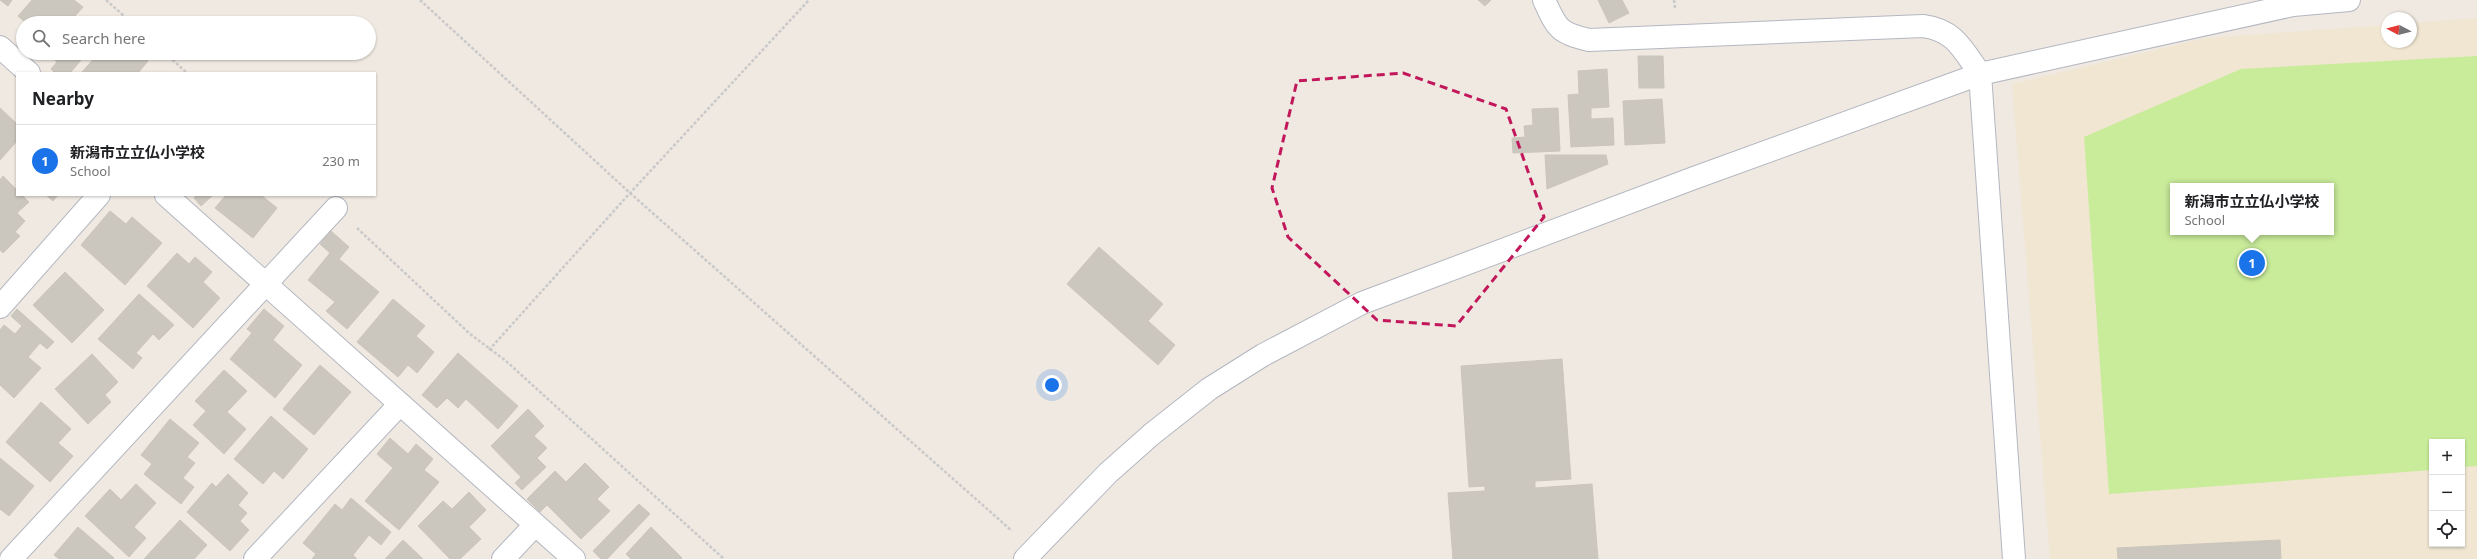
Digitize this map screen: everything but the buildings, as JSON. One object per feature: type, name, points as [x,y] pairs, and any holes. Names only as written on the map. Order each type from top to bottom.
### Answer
[{"type":"street","points":[[1544,0],[1554,21],[1568,35],[1589,40],[1923,26],[1937,28],[1953,36],[1980,74],[2014,559]]},
{"type":"street","points":[[1029,555],[1108,473],[1152,434],[1209,389],[1312,328],[1362,303],[1687,180],[1980,74],[2293,2],[2349,0]]},
{"type":"street","points":[[0,47],[28,72]]},
{"type":"street","points":[[0,307],[98,196]]},
{"type":"street","points":[[167,196],[574,559]]},
{"type":"street","points":[[11,559],[336,208]]},
{"type":"street","points":[[255,559],[400,404]]},
{"type":"street","points":[[503,559],[535,525]]},
{"type":"path","points":[[106,0],[124,16]]},
{"type":"path","points":[[420,0],[1029,555]]},
{"type":"path","points":[[489,350],[630,193],[809,0]]},
{"type":"path","points":[[173,60],[186,72]]},
{"type":"path","points":[[336,208],[489,350],[506,361],[724,559]]},
{"type":"highlighted area","points":[[1403,73],[1506,109],[1544,217],[1456,326],[1377,320],[1288,237],[1272,188],[1297,81]]},
{"type":"shaded area","points":[[2477,18],[2477,559],[2050,559],[2012,84],[2206,38],[2381,25],[2381,48],[2417,48],[2417,23]]},
{"type":"green space","points":[[2477,56],[2477,466],[2465,467],[2465,439],[2429,439],[2429,470],[2109,494],[2084,137],[2241,69]]},
{"type":"place","name":"新潟市立立仏小学校","points":[[2252,263]]}]
